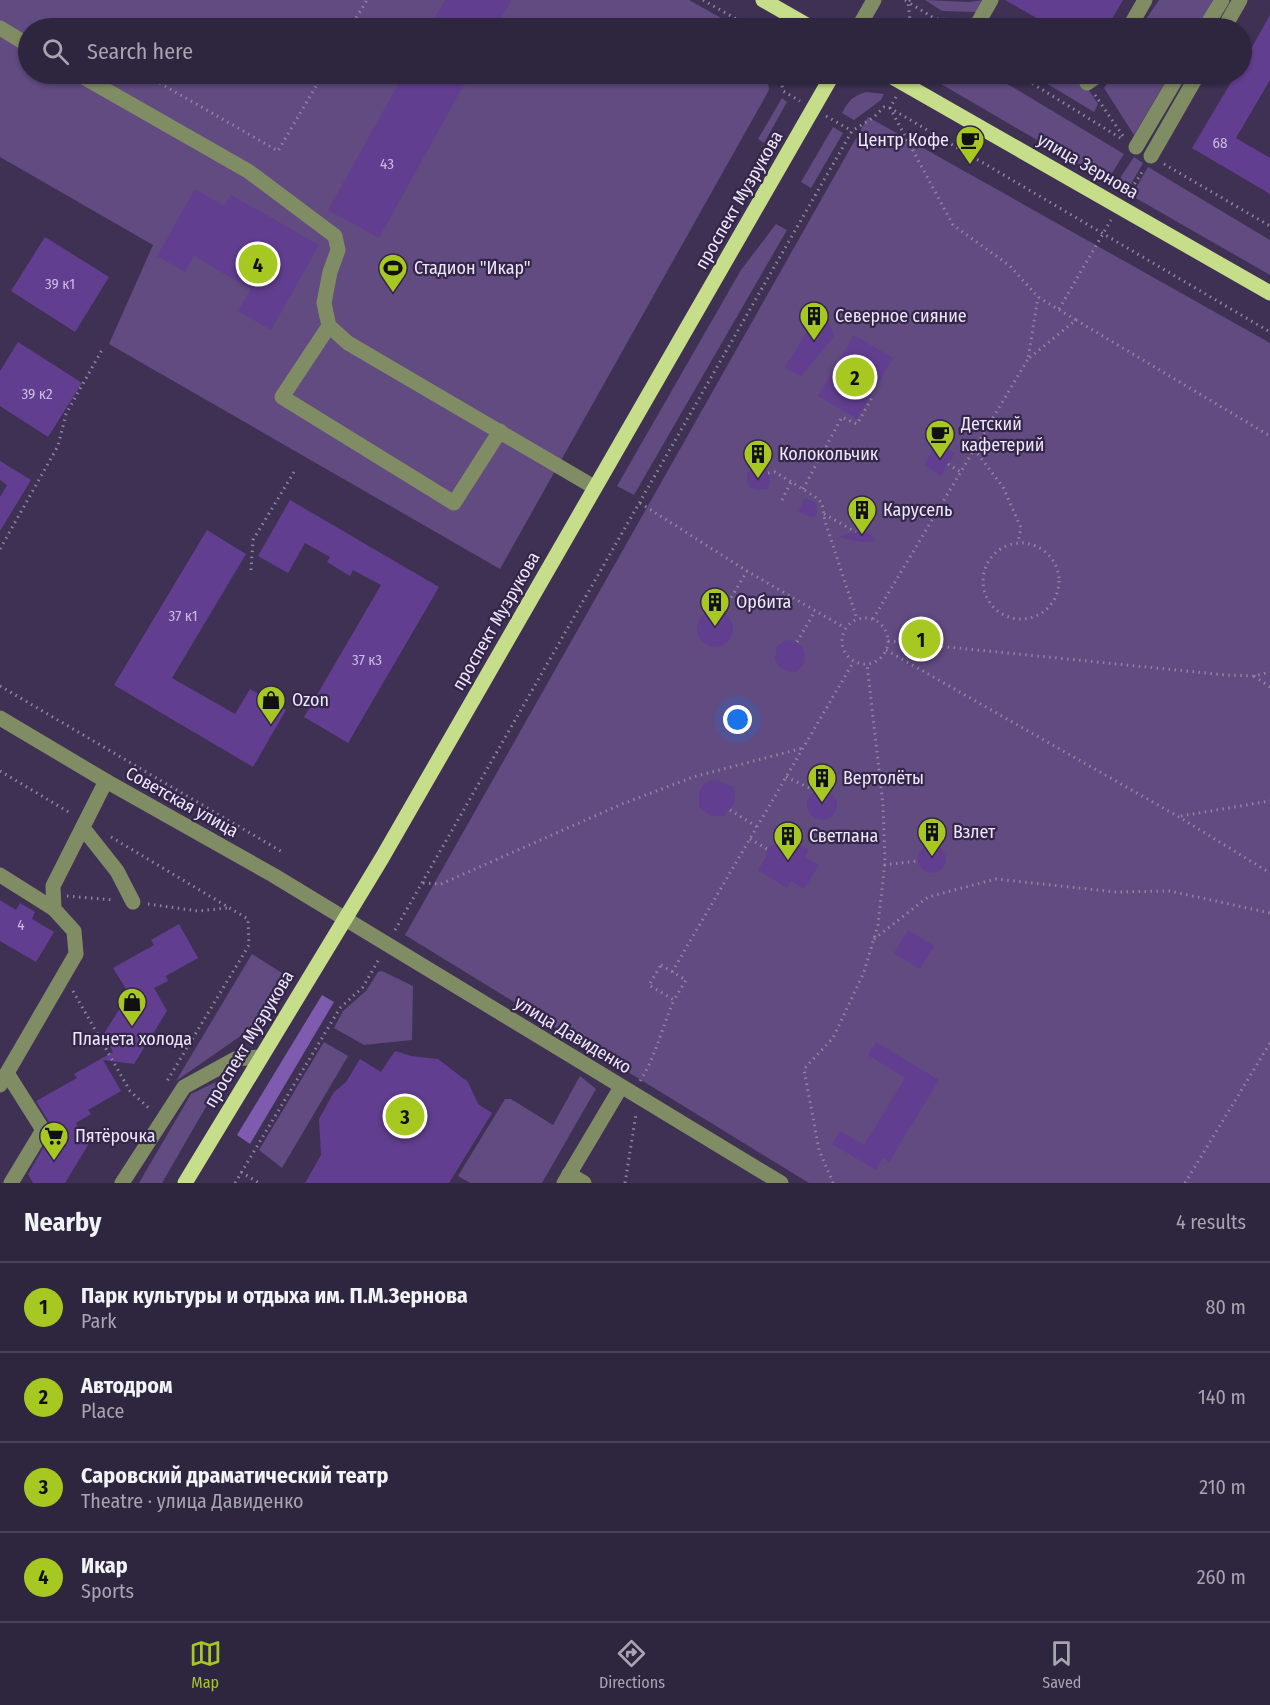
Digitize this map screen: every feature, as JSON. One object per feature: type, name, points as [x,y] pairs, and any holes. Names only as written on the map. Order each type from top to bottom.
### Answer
[{"type":"main road","points":[[763,0],[794,18]]},
{"type":"main road","name":"проспект Музрукова","points":[[185,1183],[388,848],[827,84]]},
{"type":"main road","name":"улица Зернова","points":[[904,84],[1270,293]]},
{"type":"street","points":[[864,18],[874,0]]},
{"type":"street","points":[[981,18],[992,0]]},
{"type":"street","points":[[1135,18],[1145,0]]},
{"type":"street","points":[[1211,18],[1222,0]]},
{"type":"street","points":[[1230,18],[1240,0]]},
{"type":"street","points":[[0,28],[18,39]]},
{"type":"street","points":[[96,84],[248,171],[335,236],[338,250],[330,272],[324,303],[329,326],[348,343],[594,488]]},
{"type":"street","points":[[1136,147],[1173,84]]},
{"type":"street","points":[[1151,156],[1192,84]]},
{"type":"street","points":[[329,326],[282,397],[454,503],[500,431]]},
{"type":"street","name":"Советская улица","points":[[0,718],[345,919]]},
{"type":"street","points":[[54,909],[53,886],[106,781]]},
{"type":"street","points":[[84,825],[117,871],[133,902]]},
{"type":"street","points":[[0,874],[54,909],[74,931],[76,954],[5,1069],[43,1130],[10,1183]]},
{"type":"street","name":"улица Давиденко","points":[[345,919],[781,1183]]},
{"type":"street","points":[[122,1183],[183,1087],[235,1059],[261,1057]]},
{"type":"street","points":[[584,1183],[567,1179],[621,1087]]},
{"type":"path","points":[[356,18],[367,0]]},
{"type":"path","points":[[703,0],[734,18]]},
{"type":"path","points":[[908,1],[910,18]]},
{"type":"path","points":[[908,1],[934,18]]},
{"type":"path","points":[[161,84],[278,151],[317,84]]},
{"type":"path","points":[[782,84],[783,91]]},
{"type":"path","points":[[1033,84],[1126,141],[1088,84]]},
{"type":"path","points":[[393,935],[852,131],[884,107],[890,108],[1270,332]]},
{"type":"path","points":[[890,108],[953,225],[1010,266],[1038,297],[1270,436]]},
{"type":"path","points":[[1151,156],[1270,226]]},
{"type":"path","points":[[1059,309],[1102,233]]},
{"type":"path","points":[[1028,359],[1038,297]]},
{"type":"path","points":[[873,619],[1028,359],[1076,320]]},
{"type":"path","points":[[0,549],[58,446],[66,414],[104,348]]},
{"type":"path","points":[[803,489],[842,417],[857,424],[872,398],[870,396]]},
{"type":"path","points":[[974,449],[1003,487],[1021,528],[1018,542]]},
{"type":"path","points":[[948,464],[961,472]]},
{"type":"path","points":[[251,570],[253,540],[294,472]]},
{"type":"path","points":[[768,473],[775,472],[822,503],[857,619]]},
{"type":"path","points":[[782,500],[791,482]]},
{"type":"path","points":[[811,500],[814,496]]},
{"type":"path","points":[[640,503],[747,571],[845,628]]},
{"type":"path","points":[[824,514],[856,532]]},
{"type":"path","points":[[1018,542],[1043,549],[1052,558],[1058,570],[1060,582],[1057,595],[1050,606],[1040,614],[1015,619],[1003,615],[986,597],[983,572],[988,561],[1001,548],[1018,542]]},
{"type":"path","points":[[722,614],[747,571]]},
{"type":"path","points":[[797,642],[815,610]]},
{"type":"path","points":[[864,617],[873,619],[887,632],[886,650],[882,657],[867,664],[854,661],[845,652],[842,643],[845,628],[857,619],[864,617]]},
{"type":"path","points":[[888,641],[1226,675],[1254,676],[1270,672]]},
{"type":"path","points":[[886,650],[1179,817],[1270,873]]},
{"type":"path","points":[[672,972],[854,661]]},
{"type":"path","points":[[834,1183],[819,1150],[804,1069],[833,1038],[864,972],[878,926],[884,865],[883,805],[867,664]]},
{"type":"path","points":[[1254,676],[1270,687]]},
{"type":"path","points":[[0,686],[285,853]]},
{"type":"path","points":[[423,883],[441,884],[622,804],[693,777],[803,748]]},
{"type":"path","points":[[0,771],[84,825],[248,919],[249,945],[162,1089]]},
{"type":"path","points":[[786,777],[816,791]]},
{"type":"path","points":[[1179,817],[1270,801]]},
{"type":"path","points":[[730,810],[757,827]]},
{"type":"path","points":[[750,839],[766,849]]},
{"type":"path","points":[[884,865],[917,861]]},
{"type":"path","points":[[873,941],[928,897],[996,879],[1116,892],[1170,891],[1270,913]]},
{"type":"path","points":[[235,1183],[340,1008],[363,987],[379,959]]},
{"type":"path","points":[[644,1076],[658,1046],[674,1000],[686,980],[661,965],[649,984],[674,1000]]},
{"type":"path","points":[[64,975],[130,1090],[150,1109]]},
{"type":"path","points":[[1185,1183],[1270,1043]]},
{"type":"path","points":[[625,1183],[637,1109]]},
{"type":"path","points":[[241,1172],[259,1183]]},
{"type":"shaded area","name":"Стадион \"Икар\"","points":[[0,0],[689,0],[721,18],[18,18],[18,84],[768,84],[769,90],[500,569],[109,344],[153,245],[0,157]]},
{"type":"shaded area","points":[[925,0],[968,2],[984,0],[976,12],[942,11]]},
{"type":"shaded area","points":[[1159,0],[1213,0],[1203,18],[1147,18]]},
{"type":"shaded area","points":[[941,84],[1008,84],[1124,154],[1107,181]]},
{"type":"shaded area","points":[[1048,84],[1085,84],[1098,104],[1094,112]]},
{"type":"shaded area","points":[[1107,84],[1164,84],[1134,135],[1104,88]]},
{"type":"shaded area","points":[[866,92],[884,94],[881,100],[854,120],[842,113],[851,100]]},
{"type":"shaded area","points":[[782,98],[787,102],[764,143],[758,139]]},
{"type":"shaded area","points":[[868,117],[1270,343],[1270,1183],[809,1183],[405,935]]},
{"type":"shaded area","points":[[833,127],[843,133],[811,188],[801,182]]},
{"type":"shaded area","points":[[1134,157],[1143,163],[1127,191],[1116,184]]},
{"type":"shaded area","points":[[1148,167],[1270,240],[1270,275],[1134,197],[1136,188]]},
{"type":"shaded area","points":[[776,224],[787,230],[634,495],[617,486],[741,270]]},
{"type":"shaded area","points":[[252,954],[282,973],[252,1028],[176,1081]]},
{"type":"shaded area","points":[[382,971],[413,986],[412,1040],[364,1045],[334,1028],[343,1011],[366,991],[378,972]]},
{"type":"shaded area","points":[[322,995],[334,1002],[250,1144],[237,1135]]},
{"type":"shaded area","points":[[324,1042],[348,1056],[282,1168],[259,1150]]},
{"type":"shaded area","points":[[580,1076],[596,1089],[542,1183],[470,1183],[458,1176],[505,1099],[511,1099],[553,1125]]},
{"type":"shaded area","points":[[222,1079],[162,1183],[139,1183],[191,1094]]},
{"type":"building","points":[[445,0],[511,0],[501,18],[435,18]]},
{"type":"building","points":[[1005,0],[1123,0],[1113,18],[1036,18]]},
{"type":"building","points":[[1270,15],[1270,80],[1236,138],[1270,158],[1270,194],[1192,148],[1230,84],[1252,84],[1252,47]]},
{"type":"building","points":[[398,84],[464,84],[379,238],[328,210]]},
{"type":"building","points":[[195,189],[224,206],[231,195],[319,245],[271,330],[238,311],[251,289],[194,256],[185,272],[157,256]]},
{"type":"building","points":[[45,237],[109,277],[75,332],[11,291]]},
{"type":"building","name":"Северное сияние","points":[[820,318],[830,324],[834,337],[801,376],[785,368],[813,321]]},
{"type":"building","points":[[854,335],[893,358],[857,419],[818,396]]},
{"type":"building","points":[[18,342],[82,383],[48,437],[0,406],[0,371]]},
{"type":"building","name":"Детский кафетерий","points":[[937,443],[955,453],[941,476],[924,465]]},
{"type":"building","points":[[0,461],[31,480],[0,531],[0,497],[7,485],[0,480]]},
{"type":"building","name":"Колокольчик","points":[[765,466],[770,478],[768,489],[756,490],[750,487],[747,474],[751,470]]},
{"type":"building","points":[[805,498],[816,503],[817,515],[811,517],[798,511]]},
{"type":"building","points":[[290,500],[439,587],[348,743],[304,717],[381,585],[353,570],[350,576],[327,562],[330,557],[305,543],[288,573],[258,556]]},
{"type":"building","points":[[862,529],[866,530],[876,541],[861,542],[838,537]]},
{"type":"building","points":[[207,530],[246,554],[172,678],[235,714],[250,689],[286,710],[253,767],[114,685]]},
{"type":"building","name":"Орбита","points":[[715,611],[728,616],[733,629],[728,642],[715,647],[702,642],[697,629],[702,616]]},
{"type":"building","points":[[786,640],[802,646],[805,656],[804,664],[796,672],[779,667],[775,659],[777,646]]},
{"type":"building","points":[[716,780],[733,787],[735,793],[734,803],[724,816],[711,816],[699,807],[699,791],[704,784]]},
{"type":"building","name":"Вертолёты","points":[[822,790],[828,791],[836,799],[836,811],[828,819],[822,820],[816,819],[808,811],[807,805],[808,799],[816,791]]},
{"type":"building","name":"Светлана","points":[[780,833],[809,850],[805,857],[819,865],[804,889],[791,881],[787,888],[758,870],[766,857],[767,849],[773,845]]},
{"type":"building","name":"Взлет","points":[[932,845],[942,849],[946,859],[942,869],[932,873],[922,869],[918,859],[922,849]]},
{"type":"building","points":[[0,900],[16,910],[20,903],[35,912],[32,919],[54,932],[36,962],[0,941]]},
{"type":"building","points":[[179,924],[198,958],[166,976],[168,981],[154,988],[167,1011],[134,1064],[103,1060],[121,1091],[88,1110],[91,1114],[76,1123],[88,1145],[65,1183],[33,1183],[28,1174],[53,1131],[36,1101],[77,1078],[74,1074],[113,1052],[103,1035],[129,994],[113,968],[154,945],[151,940]]},
{"type":"building","points":[[908,930],[934,946],[920,969],[894,953]]},
{"type":"building","points":[[876,1042],[939,1080],[889,1162],[883,1158],[876,1170],[832,1144],[840,1131],[864,1145],[905,1078],[868,1055]]},
{"type":"building","points":[[395,1051],[411,1056],[438,1059],[468,1082],[478,1104],[492,1113],[449,1183],[305,1183],[321,1155],[319,1119],[334,1092],[346,1082],[360,1059],[381,1072]]},
{"type":"place","name":"Центр Кофе","points":[[970,166]]},
{"type":"place","name":"Икар","points":[[258,264]]},
{"type":"place","name":"Стадион \"Икар\"","points":[[393,294]]},
{"type":"place","name":"Северное сияние","points":[[814,342]]},
{"type":"place","name":"Автодром","points":[[855,377]]},
{"type":"place","name":"Детский кафетерий","points":[[940,460]]},
{"type":"place","name":"Колокольчик","points":[[758,480]]},
{"type":"place","name":"Карусель","points":[[862,536]]},
{"type":"place","name":"Орбита","points":[[715,628]]},
{"type":"place","name":"Парк культуры и отдыха им. П.М.Зернова","points":[[921,639]]},
{"type":"place","name":"Ozon","points":[[271,726]]},
{"type":"place","name":"Вертолёты","points":[[822,804]]},
{"type":"place","name":"Взлет","points":[[932,858]]},
{"type":"place","name":"Светлана","points":[[788,862]]},
{"type":"place","name":"Планета холода","points":[[132,1028]]},
{"type":"place","name":"Саровский драматический театр","points":[[405,1116]]},
{"type":"place","name":"Пятёрочка","points":[[54,1162]]}]
